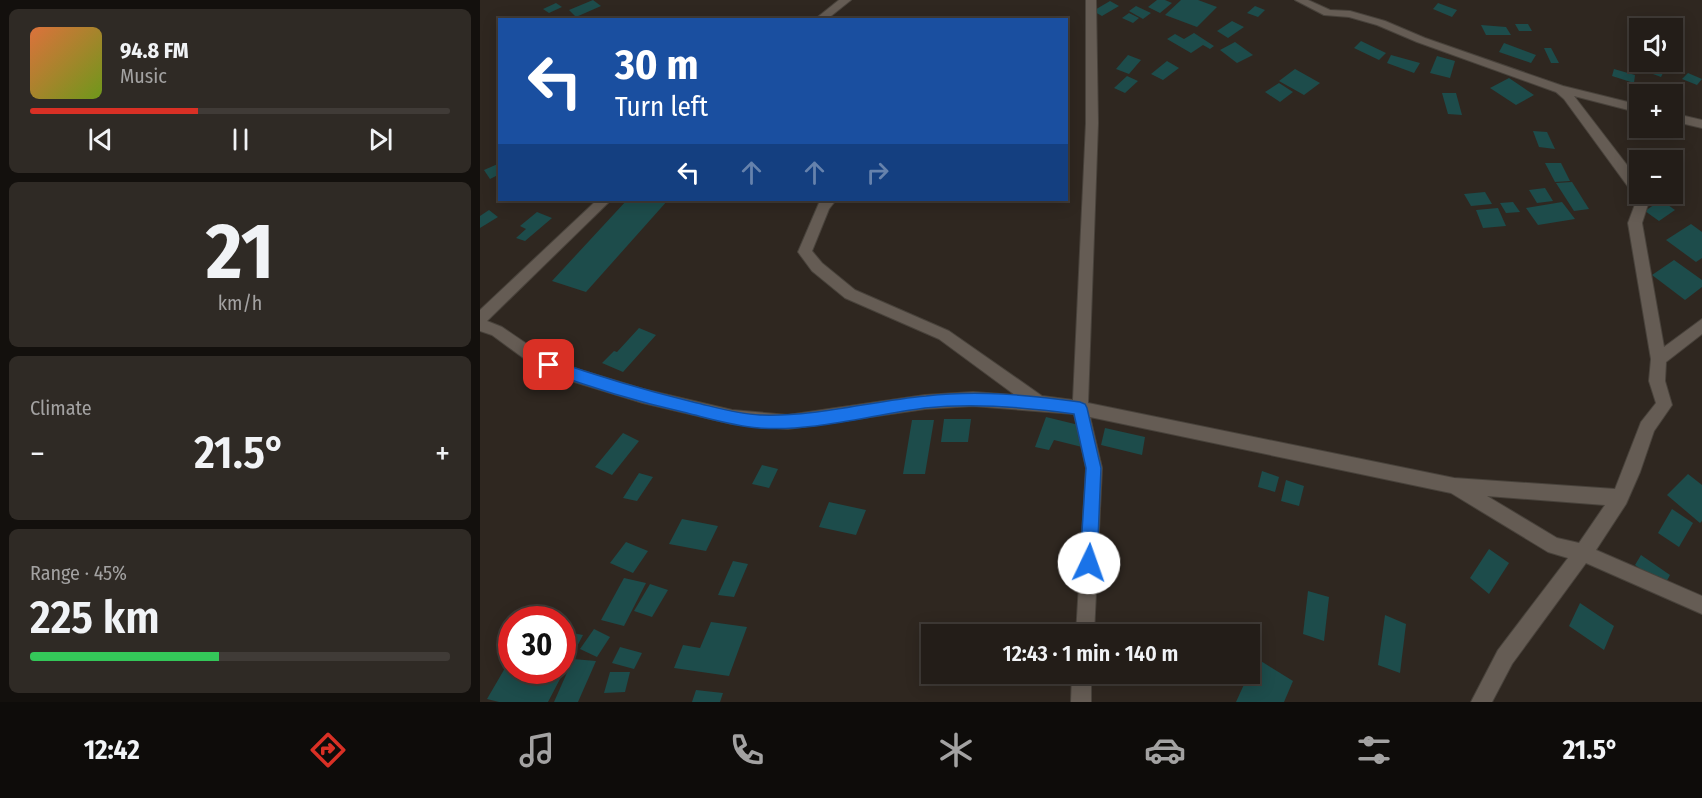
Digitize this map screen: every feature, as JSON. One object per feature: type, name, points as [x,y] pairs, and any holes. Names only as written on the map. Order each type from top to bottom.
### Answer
[{"type":"street","points":[[822,18],[846,0]]},
{"type":"street","points":[[1086,624],[1094,468],[1080,408],[1092,123],[1091,0]]},
{"type":"street","points":[[1300,0],[1328,13],[1350,14],[1382,23],[1421,40],[1560,89],[1629,106]]},
{"type":"street","points":[[1560,89],[1568,96],[1629,178]]},
{"type":"street","points":[[1683,120],[1702,124]]},
{"type":"street","points":[[480,319],[604,201]]},
{"type":"street","points":[[829,201],[824,206],[805,252],[817,267],[850,294],[903,319],[944,334],[1039,403]]},
{"type":"street","points":[[1481,702],[1505,657],[1583,553],[1620,498],[1632,472],[1647,427],[1664,405],[1657,381],[1659,359],[1635,223],[1642,204]]},
{"type":"street","points":[[480,325],[497,331],[538,360],[579,377],[643,396],[741,419],[788,422],[925,402],[973,399],[1039,403],[1080,408],[1454,486],[1620,498]]},
{"type":"street","points":[[1659,359],[1680,345],[1702,325]]},
{"type":"street","points":[[1454,486],[1554,546],[1583,553],[1702,605]]},
{"type":"street","points":[[1081,702],[1082,684]]},
{"type":"building","points":[[593,0],[601,6],[576,17],[569,10]]},
{"type":"building","points":[[1157,0],[1172,3],[1160,13],[1148,7]]},
{"type":"building","points":[[1181,0],[1198,0],[1217,7],[1197,27],[1165,15]]},
{"type":"building","points":[[1110,1],[1119,6],[1102,16],[1093,11]]},
{"type":"building","points":[[556,3],[562,7],[549,13],[543,9]]},
{"type":"building","points":[[1438,3],[1457,10],[1452,17],[1433,9]]},
{"type":"building","points":[[1136,6],[1151,13],[1143,19],[1129,11]]},
{"type":"building","points":[[1255,6],[1265,10],[1258,17],[1247,13]]},
{"type":"building","points":[[1129,13],[1139,18],[1133,23],[1122,18]]},
{"type":"building","points":[[1232,21],[1244,27],[1228,38],[1217,31]]},
{"type":"building","points":[[1515,24],[1528,24],[1532,31],[1519,31]]},
{"type":"building","points":[[1481,25],[1506,27],[1511,35],[1486,35]]},
{"type":"building","points":[[1194,33],[1214,46],[1210,49],[1203,45],[1191,53],[1167,39],[1175,34],[1184,39]]},
{"type":"building","points":[[1361,41],[1386,53],[1379,60],[1354,48]]},
{"type":"building","points":[[1235,42],[1253,55],[1237,63],[1220,50]]},
{"type":"building","points":[[1504,43],[1536,55],[1531,63],[1499,52]]},
{"type":"building","points":[[1544,48],[1551,48],[1559,63],[1551,63]]},
{"type":"building","points":[[1128,55],[1141,60],[1129,74],[1116,69]]},
{"type":"building","points":[[1391,55],[1420,63],[1414,73],[1387,63]]},
{"type":"building","points":[[1437,56],[1455,61],[1450,78],[1430,73]]},
{"type":"building","points":[[1167,61],[1179,68],[1163,80],[1151,74]]},
{"type":"building","points":[[1295,69],[1320,83],[1304,95],[1279,81]]},
{"type":"building","points":[[1614,69],[1635,75],[1634,83],[1612,76]]},
{"type":"building","points":[[1647,72],[1664,72],[1661,77]]},
{"type":"building","points":[[1688,73],[1702,79],[1697,85],[1682,79]]},
{"type":"building","points":[[1127,76],[1138,81],[1125,93],[1114,88]]},
{"type":"building","points":[[1509,78],[1534,95],[1516,105],[1490,88]]},
{"type":"building","points":[[1279,83],[1293,92],[1280,102],[1265,92]]},
{"type":"building","points":[[1442,93],[1456,93],[1462,115],[1448,114]]},
{"type":"building","points":[[1533,131],[1547,132],[1555,149],[1539,147]]},
{"type":"building","points":[[1545,163],[1561,163],[1570,181],[1555,182]]},
{"type":"building","points":[[498,164],[498,175],[490,179],[484,170]]},
{"type":"building","points":[[1572,182],[1589,209],[1574,211],[1556,183]]},
{"type":"building","points":[[1545,188],[1553,201],[1537,203],[1529,190]]},
{"type":"building","points":[[1485,192],[1492,204],[1471,206],[1464,194]]},
{"type":"building","points":[[626,201],[667,201],[586,292],[552,281]]},
{"type":"building","points":[[1513,202],[1520,212],[1506,213],[1500,203]]},
{"type":"building","points":[[1562,202],[1575,219],[1538,225],[1526,208]]},
{"type":"building","points":[[1655,204],[1667,204],[1675,210],[1659,221],[1645,211]]},
{"type":"building","points":[[1498,208],[1506,226],[1483,228],[1476,210]]},
{"type":"building","points":[[489,210],[498,217],[480,228],[480,216]]},
{"type":"building","points":[[537,212],[552,218],[525,241],[516,238],[526,229],[520,226]]},
{"type":"building","points":[[1691,224],[1702,232],[1702,258],[1696,262],[1666,240]]},
{"type":"building","points":[[1674,260],[1702,280],[1702,287],[1685,300],[1652,275]]},
{"type":"building","points":[[639,328],[656,335],[623,372],[602,363],[614,351],[617,352]]},
{"type":"building","points":[[1046,417],[1087,427],[1082,447],[1054,440],[1049,450],[1035,447]]},
{"type":"building","points":[[944,419],[971,419],[968,442],[941,442]]},
{"type":"building","points":[[912,420],[934,420],[925,474],[903,474]]},
{"type":"building","points":[[1105,428],[1145,437],[1142,455],[1101,445]]},
{"type":"building","points":[[623,433],[639,441],[612,475],[595,467]]},
{"type":"building","points":[[762,465],[778,469],[769,488],[752,484]]},
{"type":"building","points":[[1262,471],[1279,477],[1275,492],[1258,487]]},
{"type":"building","points":[[639,473],[653,477],[637,501],[623,498]]},
{"type":"building","points":[[1688,474],[1702,485],[1702,521],[1700,523],[1667,495]]},
{"type":"building","points":[[1286,480],[1304,486],[1299,506],[1281,501]]},
{"type":"building","points":[[829,502],[866,510],[856,535],[819,527]]},
{"type":"building","points":[[1672,509],[1693,523],[1679,547],[1658,533]]},
{"type":"building","points":[[682,519],[718,526],[706,551],[669,544]]},
{"type":"building","points":[[626,542],[648,551],[633,573],[610,563]]},
{"type":"building","points":[[1489,549],[1509,563],[1489,594],[1470,578]]},
{"type":"building","points":[[1641,555],[1670,575],[1664,586],[1635,565]]},
{"type":"building","points":[[733,561],[748,564],[734,597],[718,595]]},
{"type":"building","points":[[624,578],[646,583],[624,626],[601,620]]},
{"type":"building","points":[[650,584],[668,590],[652,617],[634,611]]},
{"type":"building","points":[[1308,591],[1329,597],[1324,641],[1303,634]]},
{"type":"building","points":[[1580,603],[1614,626],[1604,650],[1569,626]]},
{"type":"building","points":[[1385,615],[1406,624],[1400,673],[1378,665]]},
{"type":"building","points":[[711,622],[747,627],[729,676],[674,668],[683,645],[700,648]]},
{"type":"building","points":[[594,629],[610,637],[597,657],[580,649]]},
{"type":"building","points":[[576,634],[583,635],[576,648]]},
{"type":"building","points":[[620,647],[642,653],[634,669],[612,663]]},
{"type":"building","points":[[576,659],[596,661],[578,702],[554,702],[562,684],[576,684]]},
{"type":"building","points":[[1260,660],[1293,681],[1284,702],[1236,702],[1244,684],[1260,684]]},
{"type":"building","points":[[610,672],[630,672],[625,692],[604,693]]},
{"type":"building","points":[[498,680],[498,684],[557,684],[548,702],[499,702],[487,699]]},
{"type":"building","points":[[696,690],[723,693],[720,702],[692,702]]},
{"type":"route","points":[[549,365],[588,381],[643,396],[732,417],[760,421],[788,422],[827,418],[925,402],[973,399],[1080,408],[1094,468],[1089,563]]}]
